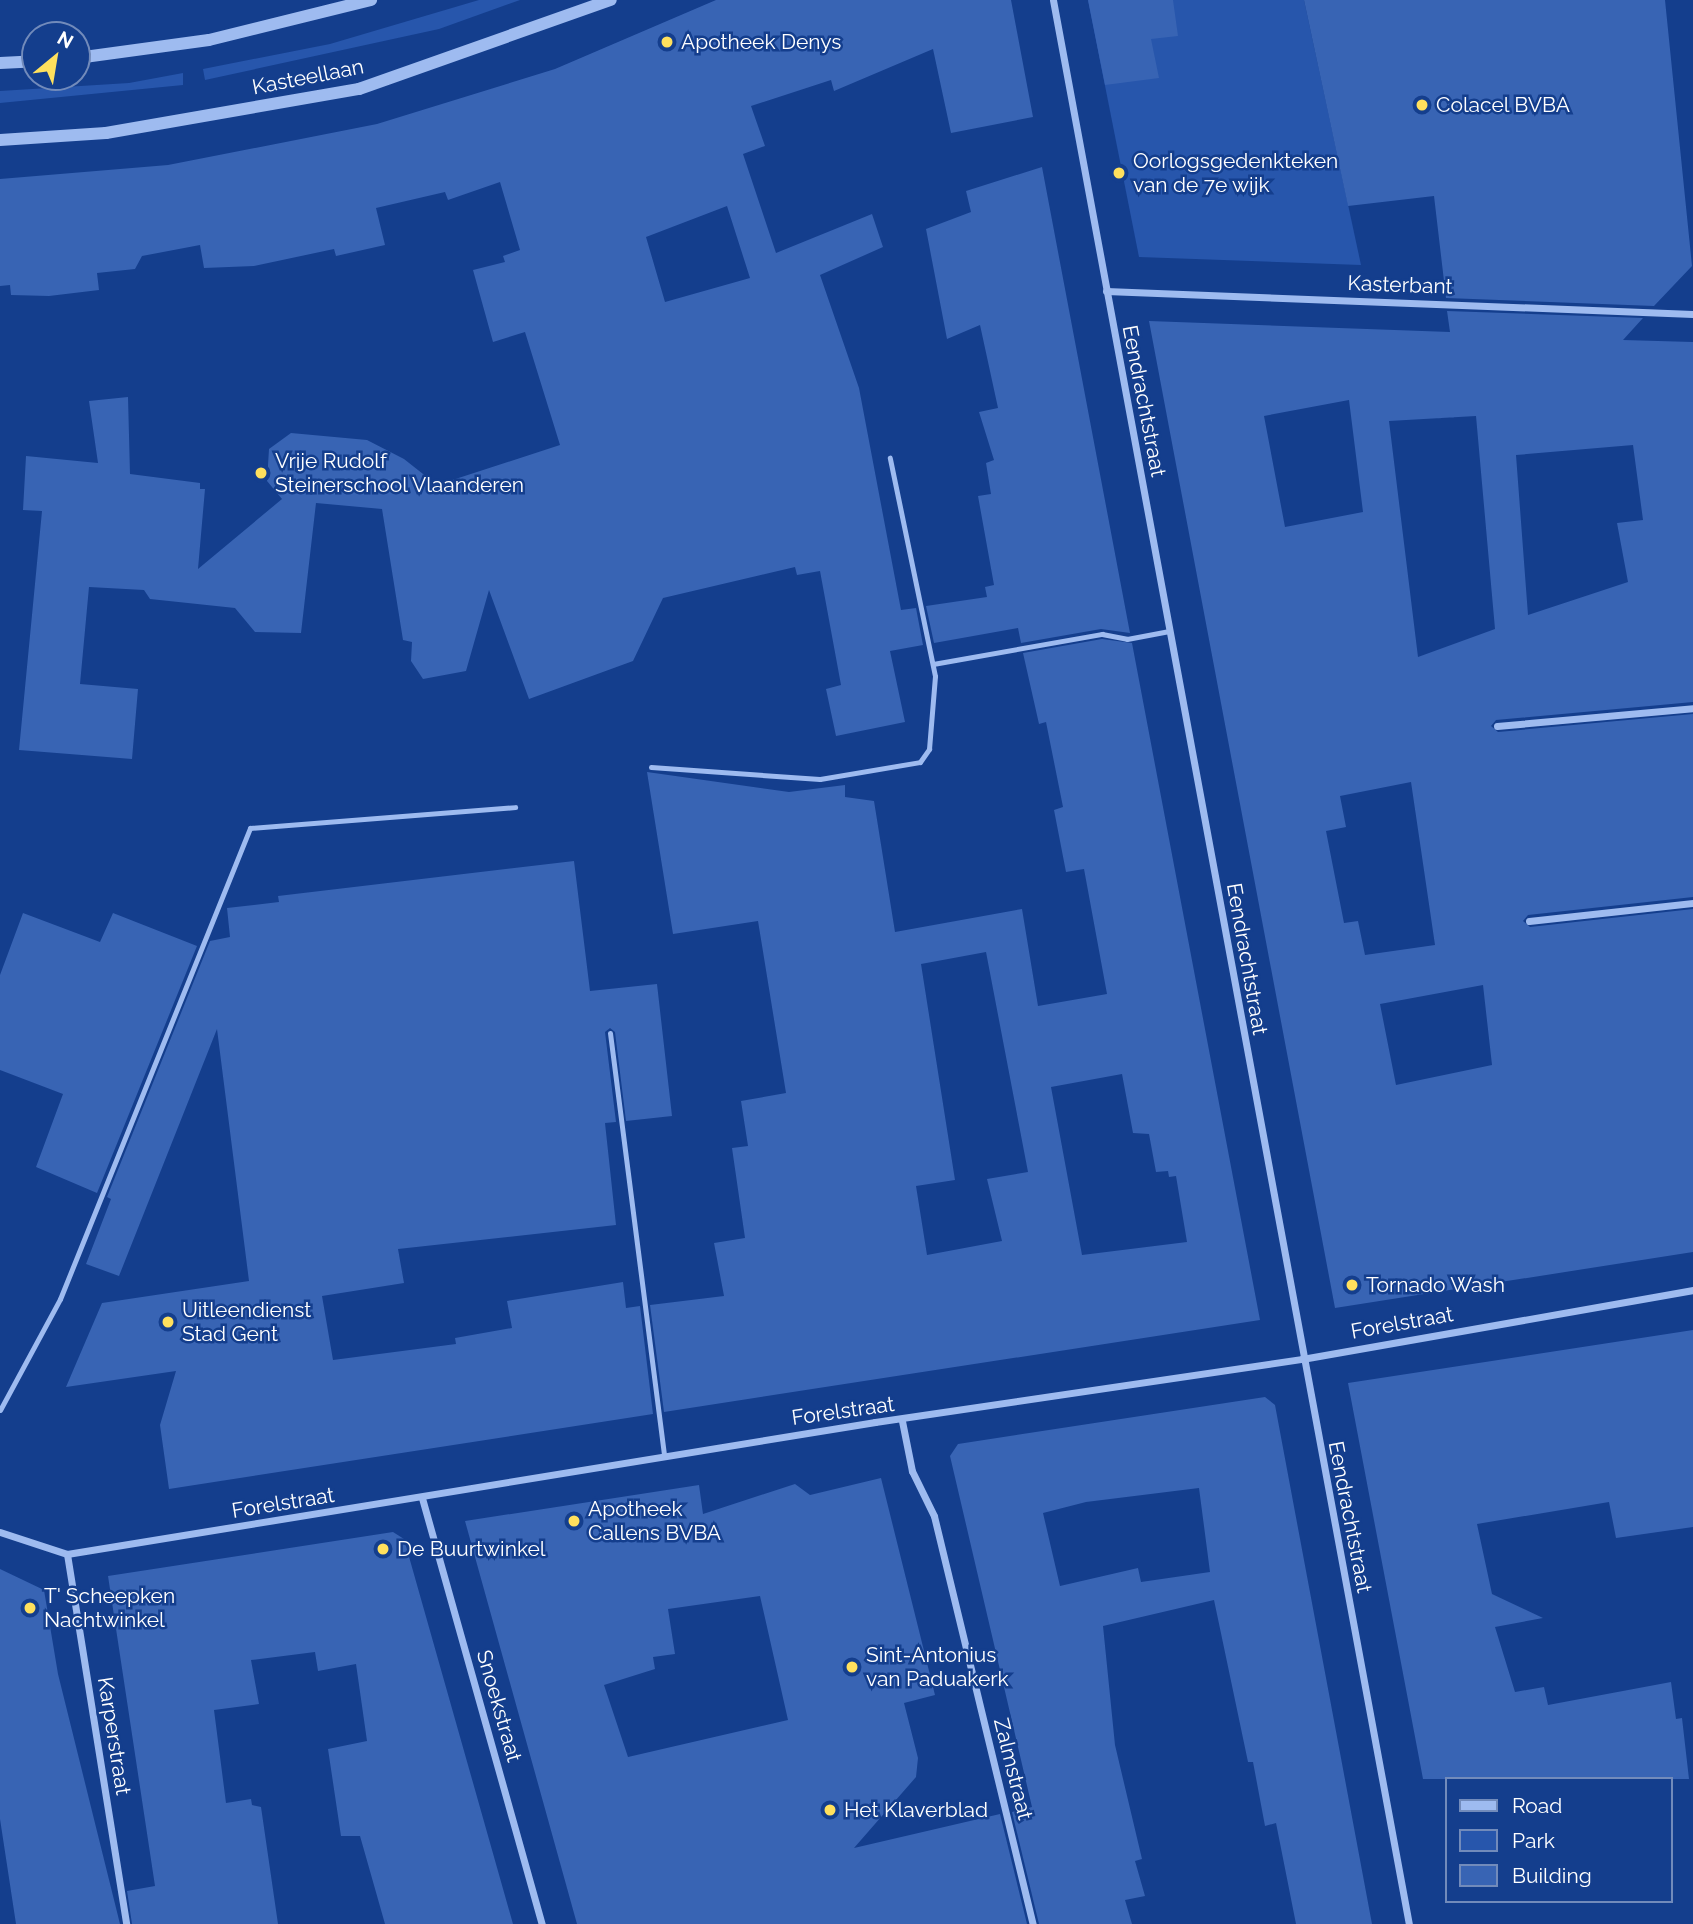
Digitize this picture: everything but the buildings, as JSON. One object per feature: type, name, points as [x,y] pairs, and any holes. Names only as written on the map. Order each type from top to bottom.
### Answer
[{"type":"street","points":[[91,56],[208,40],[371,0]]},
{"type":"street","name":"Kasteellaan","points":[[0,140],[106,132],[359,89],[611,0]]},
{"type":"street","name":"Eendrachtstraat","points":[[1053,0],[1302,1359],[1409,1924]]},
{"type":"street","points":[[0,62],[21,61]]},
{"type":"street","name":"Kasterbant","points":[[1106,291],[1693,314]]},
{"type":"street","points":[[1497,726],[1693,708]]},
{"type":"street","points":[[1529,921],[1693,903]]},
{"type":"street","name":"Forelstraat","points":[[0,1532],[67,1554],[902,1420],[1302,1359],[1693,1290]]},
{"type":"street","name":"Zalmstraat","points":[[902,1420],[912,1471],[934,1516],[1033,1924]]},
{"type":"street","name":"Snoekstraat","points":[[422,1498],[542,1924]]},
{"type":"street","name":"Karperstraat","points":[[67,1554],[126,1924]]},
{"type":"lane","points":[[651,767],[820,779],[920,762],[929,749],[933,664],[890,458]]},
{"type":"lane","points":[[933,664],[1102,634],[1127,639],[1169,631]]},
{"type":"lane","points":[[0,1410],[60,1299],[250,828],[514,807]]},
{"type":"lane","points":[[610,1033],[664,1458]]},
{"type":"green space","points":[[479,0],[520,0],[439,29],[205,80],[203,69],[330,44]]},
{"type":"green space","points":[[1088,0],[1304,0],[1361,265],[1139,257]]},
{"type":"green space","points":[[183,73],[183,85],[0,103],[0,91],[91,91],[91,85],[129,83]]},
{"type":"place","name":"Apotheek Denys","points":[[667,42]]},
{"type":"place","name":"Colacel BVBA","points":[[1422,105]]},
{"type":"place","name":"Oorlogsgedenkteken van de 7e wijk","points":[[1119,173]]},
{"type":"place","name":"Vrije Rudolf Steinerschool Vlaanderen","points":[[261,473]]},
{"type":"place","name":"Tornado Wash","points":[[1352,1285]]},
{"type":"place","name":"Uitleendienst Stad Gent","points":[[168,1322]]},
{"type":"place","name":"Apotheek Callens BVBA","points":[[574,1521]]},
{"type":"place","name":"De Buurtwinkel","points":[[383,1549]]},
{"type":"place","name":"T' Scheepken Nachtwinkel","points":[[30,1608]]},
{"type":"place","name":"Sint-Antonius van Paduakerk","points":[[852,1667]]},
{"type":"place","name":"Het Klaverblad","points":[[830,1810]]}]
